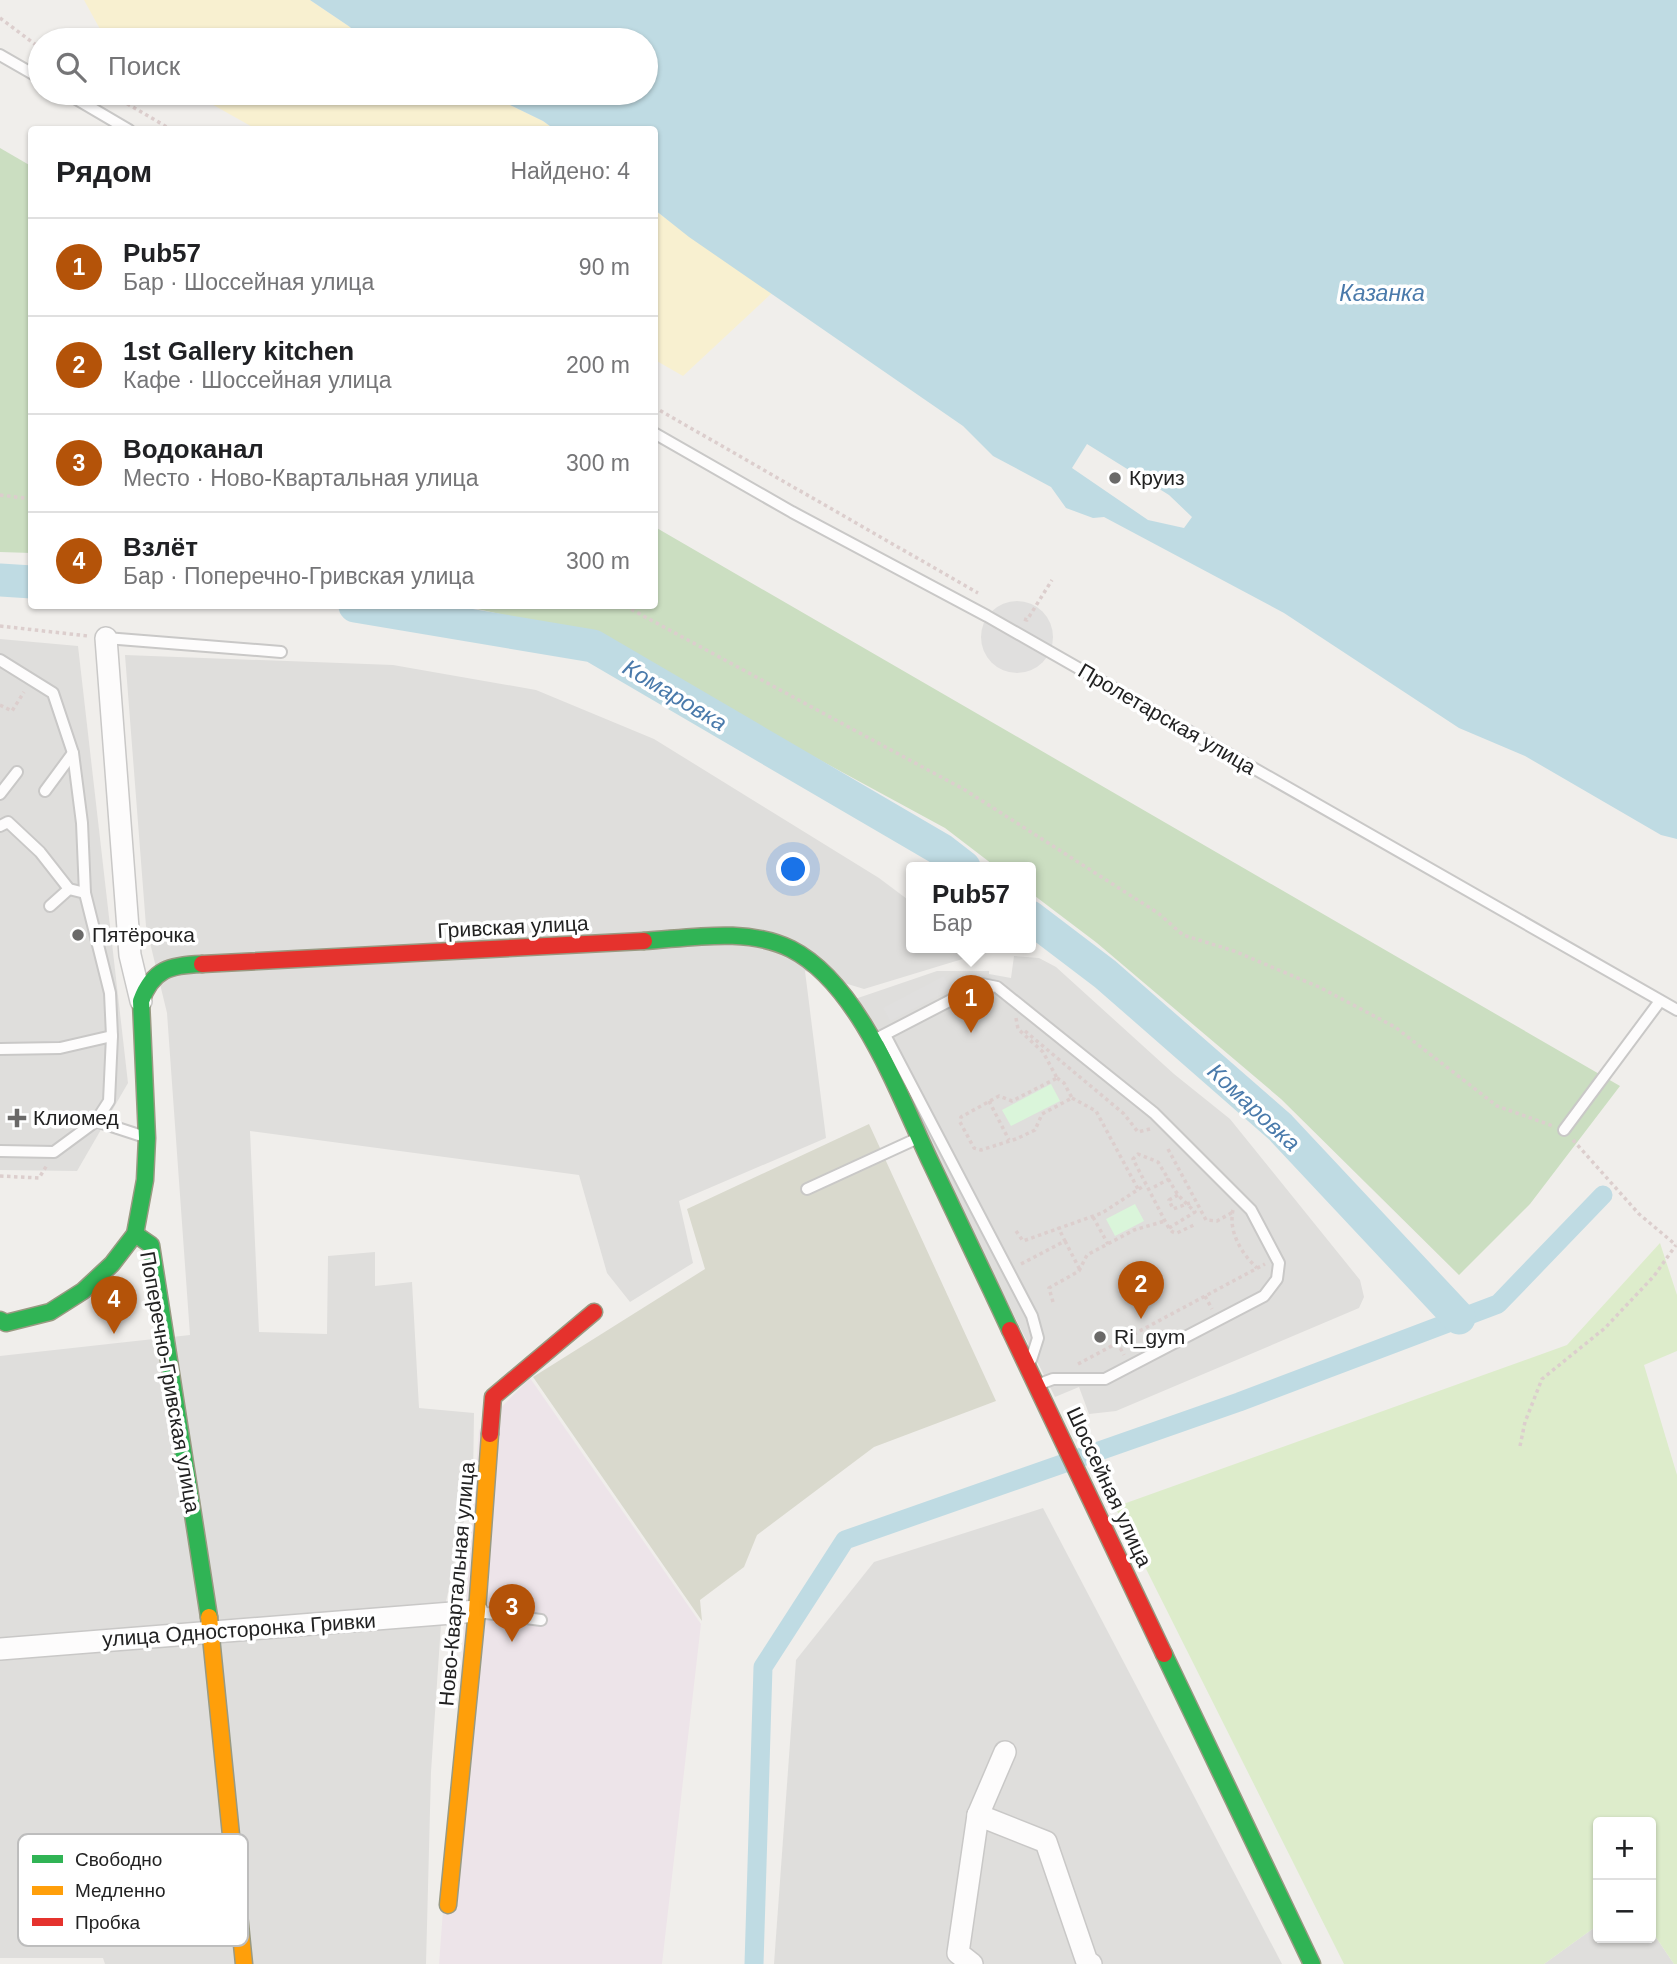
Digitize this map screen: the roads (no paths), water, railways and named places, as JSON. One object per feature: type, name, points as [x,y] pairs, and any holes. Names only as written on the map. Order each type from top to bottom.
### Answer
[{"type":"street","name":"Поперечно-Гривская улица","points":[[106,638],[130,955],[141,1001],[147,1138],[145,1180],[135,1234],[151,1245],[211,1632],[231,1834]]},
{"type":"street","name":"Гривская улица","points":[[141,1001],[148,983],[173,965],[749,936],[787,946],[811,960],[835,985],[873,1035]]},
{"type":"street","name":"Шоссейная улица","points":[[873,1035],[919,1138],[1312,1964]]},
{"type":"street","points":[[0,1320],[6,1323],[50,1312],[83,1291],[112,1264],[135,1234]]},
{"type":"street","name":"Ново-Квартальная улица","points":[[448,1905],[477,1611],[493,1397],[594,1312]]},
{"type":"street","name":"улица Односторонка Гривки","points":[[0,1649],[477,1611]]},
{"type":"street","points":[[972,1964],[958,1953],[978,1815],[1004,1752]]},
{"type":"street","points":[[978,1815],[1046,1842],[1083,1963]]},
{"type":"street","name":"Поперечно-Гривская улица","points":[[242,1946],[244,1964]]},
{"type":"lane","points":[[0,55],[28,71]]},
{"type":"lane","points":[[86,105],[122,126]]},
{"type":"lane","name":"Пролетарская улица","points":[[658,435],[792,512],[987,616],[1677,1010]]},
{"type":"lane","points":[[106,638],[281,652]]},
{"type":"lane","points":[[0,660],[53,693],[73,753],[82,823],[85,893],[110,993],[112,1036],[108,1101],[96,1121],[54,1152],[0,1151]]},
{"type":"lane","points":[[45,791],[73,753]]},
{"type":"lane","points":[[0,794],[17,772]]},
{"type":"lane","points":[[0,824],[8,822],[40,852],[69,890],[85,893]]},
{"type":"lane","points":[[50,906],[69,890]]},
{"type":"lane","points":[[1028,1366],[1038,1338],[1032,1316],[873,1035],[982,984],[993,985],[1163,1122],[1251,1210],[1279,1263],[1278,1279],[1264,1296],[1108,1378],[1050,1380],[1037,1385]]},
{"type":"lane","points":[[1564,1130],[1660,1001]]},
{"type":"lane","points":[[0,1049],[60,1048],[112,1036]]},
{"type":"lane","points":[[96,1121],[147,1138]]},
{"type":"lane","points":[[807,1189],[919,1138]]},
{"type":"lane","points":[[477,1611],[541,1620]]},
{"type":"water","name":"Казанка","points":[[310,0],[1677,0],[1677,839],[1661,835],[1525,756],[1459,728],[1284,613],[1104,517],[1093,518],[1066,508],[1051,487],[993,456],[963,426],[689,237],[658,212],[658,126],[550,126],[510,105],[658,105],[658,28],[351,28]],"holes":[[[1087,444],[1169,495],[1192,517],[1184,528],[1148,520],[1072,468]]]},
{"type":"waterway","name":"Комаровка","points":[[0,580],[28,582]]},
{"type":"waterway","name":"Комаровка","points":[[373,609],[593,646],[942,850],[958,862]]},
{"type":"waterway","name":"Комаровка","points":[[1036,922],[1105,974],[1280,1127],[1459,1318]]},
{"type":"waterway","points":[[754,1964],[763,1667],[845,1540],[1239,1402],[1498,1304],[1603,1195]]},
{"type":"place","name":"Круиз","points":[[1115,478]]},
{"type":"place","name":"Пятёрочка","points":[[78,935]]},
{"type":"place","name":"Pub57","points":[[971,1033]]},
{"type":"place","name":"Клиомед","points":[[17,1118]]},
{"type":"place","name":"1st Gallery kitchen","points":[[1141,1319]]},
{"type":"place","name":"Взлёт","points":[[114,1334]]},
{"type":"place","name":"Ri_gym","points":[[1100,1337]]},
{"type":"place","name":"Водоканал","points":[[512,1642]]}]
